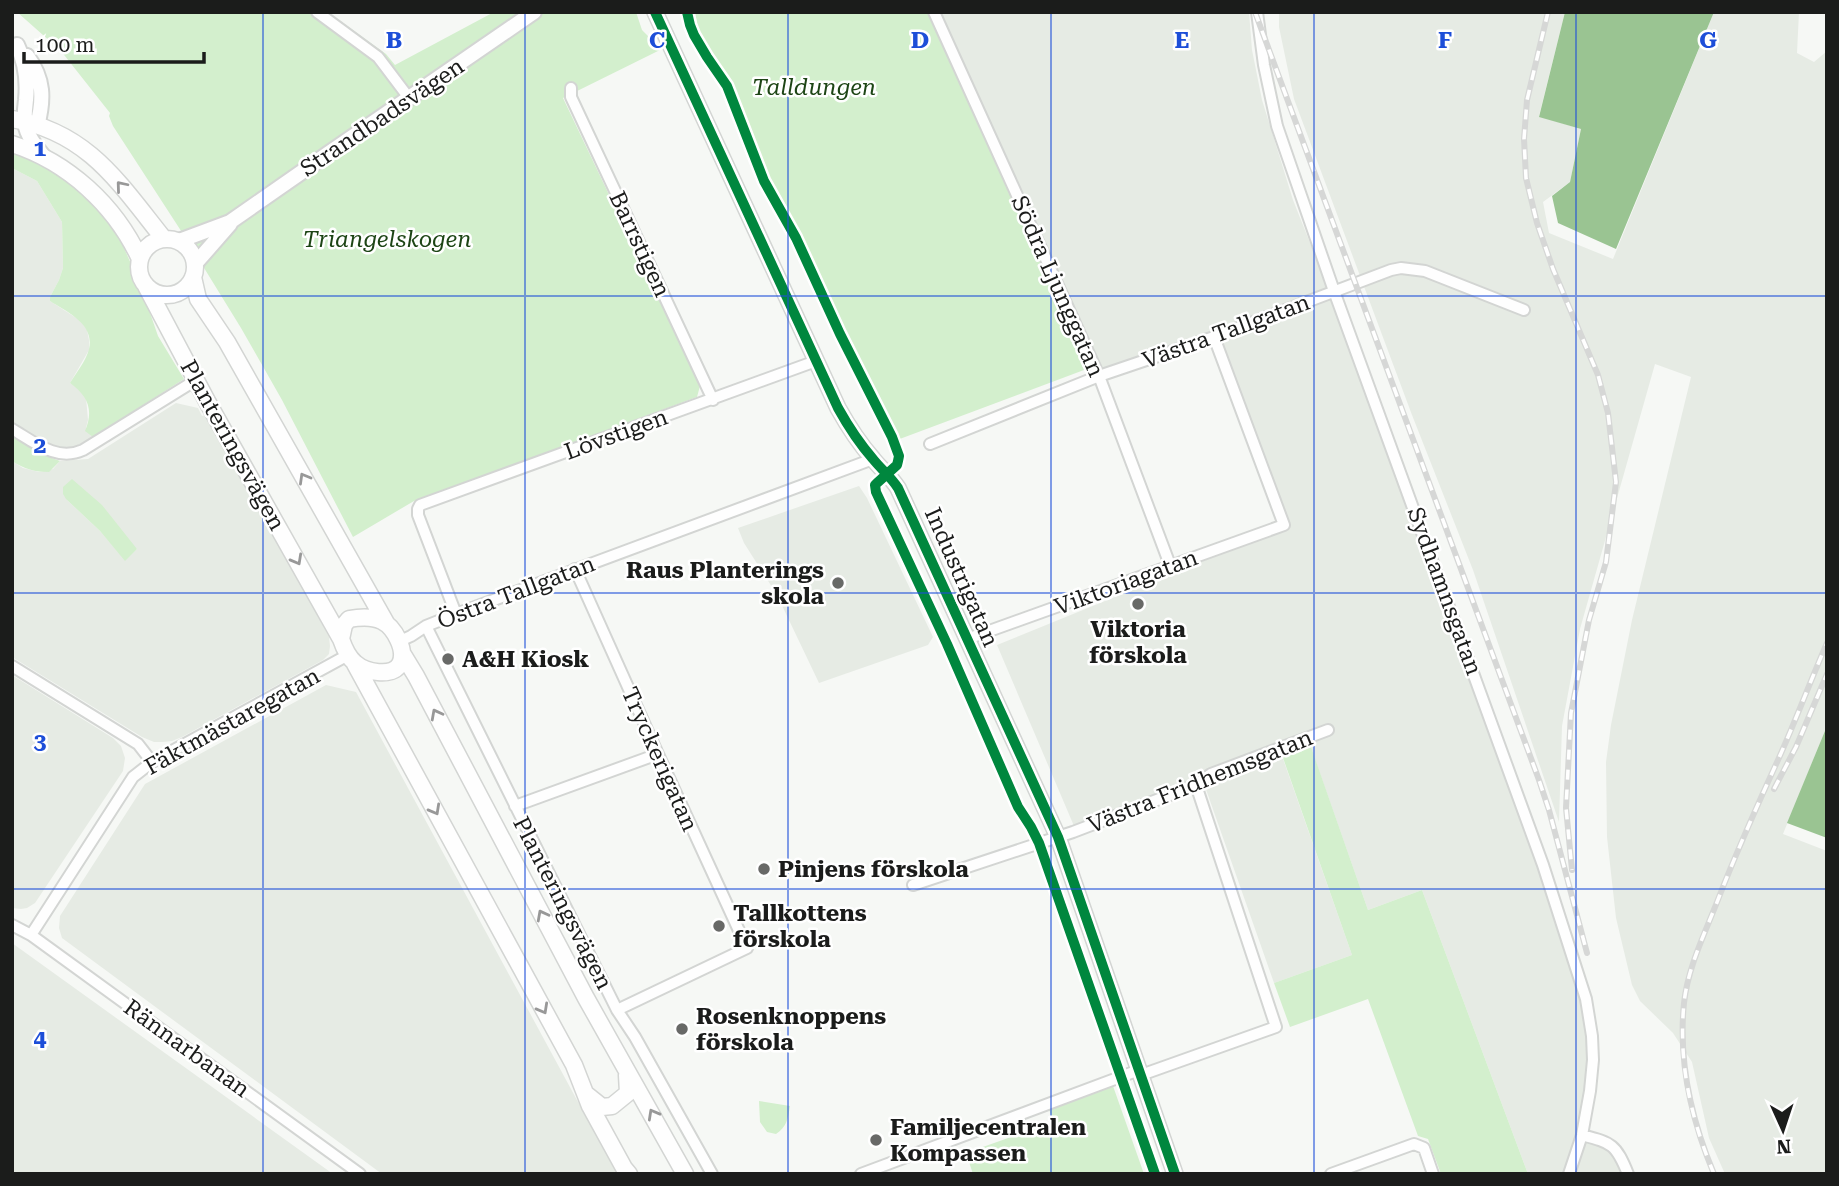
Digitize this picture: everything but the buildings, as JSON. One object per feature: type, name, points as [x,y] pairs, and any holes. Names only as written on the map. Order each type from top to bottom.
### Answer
[{"type":"main road","points":[[23,126],[71,140],[99,160],[171,240],[188,248],[194,258],[194,271],[188,285],[174,294],[158,293],[146,286],[140,276],[140,259],[152,243],[171,240]]},
{"type":"main road","points":[[12,144],[44,157],[76,177],[96,195],[124,230],[140,259]]},
{"type":"main road","name":"Planteringsvägen","points":[[194,271],[198,299],[227,342],[386,623]]},
{"type":"main road","name":"Planteringsvägen","points":[[146,286],[341,639]]},
{"type":"main road","points":[[352,659],[378,672],[392,670],[400,664],[400,647],[386,623],[373,618],[349,619],[344,625],[341,639],[574,1065],[585,1093],[629,1174]]},
{"type":"main road","name":"Planteringsvägen","points":[[400,647],[622,1064],[685,1174]]},
{"type":"main road","points":[[585,1093],[597,1104],[607,1107],[627,1096],[629,1084],[622,1064]]},
{"type":"street","points":[[317,12],[378,57],[409,98]]},
{"type":"street","name":"Strandbadsvägen","points":[[171,240],[230,222],[534,12]]},
{"type":"street","name":"Södra Ljunggatan","points":[[934,12],[1099,376],[1171,565]]},
{"type":"street","name":"Sydhamnsgatan","points":[[1257,12],[1264,65],[1277,126],[1334,291],[1544,865],[1586,999],[1592,1036],[1590,1091],[1582,1136],[1569,1174]]},
{"type":"street","name":"Industrigatan","points":[[658,15],[687,85],[816,361],[849,428],[898,488],[1058,837],[1175,1174]]},
{"type":"street","points":[[14,42],[33,63],[39,79],[42,105],[23,126],[44,157]]},
{"type":"street","name":"Barrstigen","points":[[571,88],[571,97],[713,400]]},
{"type":"street","name":"Strandbadsvägen","points":[[194,271],[230,222]]},
{"type":"street","name":"Västra Tallgatan","points":[[930,444],[1099,376],[1214,337],[1391,270],[1425,271],[1524,310]]},
{"type":"street","name":"Viktoriagatan","points":[[967,639],[1284,525],[1214,337]]},
{"type":"street","name":"Lövstigen","points":[[456,614],[418,515],[420,505],[816,361]]},
{"type":"street","points":[[12,429],[50,451],[72,454],[83,450],[196,380]]},
{"type":"street","name":"Östra Tallgatan","points":[[400,647],[426,626],[456,614],[873,459]]},
{"type":"street","name":"Tryckerigatan","points":[[575,569],[747,948],[617,1010]]},
{"type":"street","name":"Planteringsvägen","points":[[426,626],[617,1010],[712,1174]]},
{"type":"street","name":"Fäktmästaregatan","points":[[32,935],[133,777],[152,762],[352,659]]},
{"type":"street","points":[[12,666],[138,744],[152,762]]},
{"type":"street","name":"Västra Fridhemsgatan","points":[[913,885],[1058,837],[1196,785],[1211,774],[1328,730]]},
{"type":"street","points":[[515,806],[658,754]]},
{"type":"street","points":[[860,1174],[1276,1027],[1196,785]]},
{"type":"street","name":"Rännarbanan","points":[[12,925],[32,935],[359,1174]]},
{"type":"street","points":[[1582,1136],[1615,1147],[1628,1174]]},
{"type":"street","points":[[1331,1174],[1411,1145],[1424,1148],[1433,1174]]},
{"type":"shaded area","points":[[940,12],[1249,12],[1252,50],[1262,100],[1293,200],[1328,288],[1104,373]]},
{"type":"shaded area","points":[[1279,12],[1565,12],[1539,116],[1581,129],[1570,182],[1543,202],[1549,233],[1613,259],[1714,12],[1799,12],[1797,53],[1814,62],[1827,51],[1827,726],[1783,834],[1827,851],[1827,1174],[1725,1174],[1709,1138],[1692,1062],[1673,1033],[1640,1001],[1632,985],[1616,918],[1607,837],[1606,762],[1611,725],[1632,620],[1691,377],[1655,364],[1580,629],[1562,726],[1559,822],[1473,570],[1294,99],[1279,27]]},
{"type":"shaded area","points":[[1565,12],[1714,12],[1616,249],[1558,223],[1552,196],[1570,182],[1581,129],[1539,117]]},
{"type":"shaded area","points":[[12,168],[37,181],[62,222],[63,268],[50,301],[81,321],[87,330],[89,350],[70,383],[86,398],[86,428],[93,437],[76,446],[64,448],[49,445],[12,422]]},
{"type":"shaded area","points":[[1333,297],[1540,866],[1583,999],[1588,1036],[1587,1091],[1578,1135],[1565,1174],[1528,1174],[1422,890],[1368,910],[1310,745],[1282,756],[1352,955],[1274,983],[1202,778],[1074,826],[997,645],[1287,527],[1219,341]]},
{"type":"shaded area","points":[[176,403],[198,408],[202,416],[208,414],[329,637],[329,654],[323,660],[182,737],[163,742],[142,737],[12,657],[12,461],[23,468],[39,472],[53,469],[60,461],[88,459]],"holes":[[[66,499],[137,549],[125,560],[100,531]]]},
{"type":"shaded area","name":"Raus Planterings skola","points":[[859,486],[933,637],[928,645],[819,683],[777,595],[744,543],[738,528]]},
{"type":"shaded area","points":[[12,675],[113,738],[121,746],[125,758],[123,771],[35,903],[21,909],[12,908]]},
{"type":"shaded area","points":[[326,685],[356,692],[617,1174],[382,1174],[62,938],[60,916],[145,784]]},
{"type":"shaded area","points":[[1827,726],[1827,838],[1787,823]]},
{"type":"shaded area","points":[[12,943],[333,1174],[12,1174]]},
{"type":"shaded area","points":[[1585,1141],[1603,1146],[1609,1151],[1622,1174],[1574,1174]]},
{"type":"green space","name":"Triangelskogen","points":[[17,12],[328,12],[386,54],[395,65],[494,12],[636,12],[642,30],[660,50],[563,98],[700,386],[697,397],[414,501],[353,537],[282,400],[241,328],[113,126],[110,113],[61,51]]},
{"type":"green space","name":"Talldungen","points":[[695,12],[927,12],[1092,367],[897,440],[806,250],[769,181],[731,84],[704,46]]},
{"type":"green space","points":[[12,151],[44,164],[71,182],[105,218],[120,239],[140,284],[158,336],[184,379],[93,437],[85,431],[89,416],[88,404],[70,383],[88,353],[88,332],[71,314],[50,301],[63,268],[62,222],[37,181],[12,168]]},
{"type":"green space","points":[[12,436],[41,454],[60,461],[49,472],[34,471],[21,466],[12,461]]},
{"type":"green space","points":[[72,479],[102,505],[137,549],[125,561],[100,531],[66,499],[63,487]]},
{"type":"green space","points":[[1310,744],[1368,910],[1422,890],[1528,1174],[1441,1174],[1428,1139],[1418,1136],[1368,999],[1290,1027],[1274,983],[1352,955],[1282,755]]},
{"type":"green space","points":[[1113,1086],[1144,1174],[973,1174],[966,1153],[1053,1122],[1049,1109]]},
{"type":"green space","points":[[759,1101],[790,1106],[785,1125],[776,1134],[767,1132],[760,1122]]},
{"type":"railway","points":[[1255,12],[1539,780],[1587,953]]},
{"type":"railway","points":[[1548,12],[1527,100],[1524,139],[1526,178],[1537,223],[1553,269],[1598,375],[1608,413],[1616,482],[1606,562],[1589,620],[1571,713],[1566,808],[1572,870]]},
{"type":"railway","points":[[1714,1174],[1699,1133],[1688,1090],[1683,1047],[1686,989],[1698,949],[1747,828],[1827,643]]},
{"type":"railway","points":[[1774,789],[1796,747],[1827,674]]},
{"type":"cycle path","points":[[655,12],[838,408],[863,447],[898,488],[1058,837],[1175,1174]]},
{"type":"cycle path","points":[[687,12],[694,35],[727,86],[764,181],[796,238],[892,437],[899,456],[897,465],[875,485],[876,492],[947,644],[1018,807],[1039,843],[1155,1174]]},
{"type":"place","name":"Raus Planterings skola","points":[[838,583]]},
{"type":"place","name":"Viktoria förskola","points":[[1138,604]]},
{"type":"place","name":"A&H Kiosk","points":[[448,659]]},
{"type":"place","name":"Pinjens förskola","points":[[764,869]]},
{"type":"place","name":"Tallkottens förskola","points":[[719,926]]},
{"type":"place","name":"Rosenknoppens förskola","points":[[682,1029]]},
{"type":"place","name":"Familjecentralen Kompassen","points":[[876,1140]]}]
